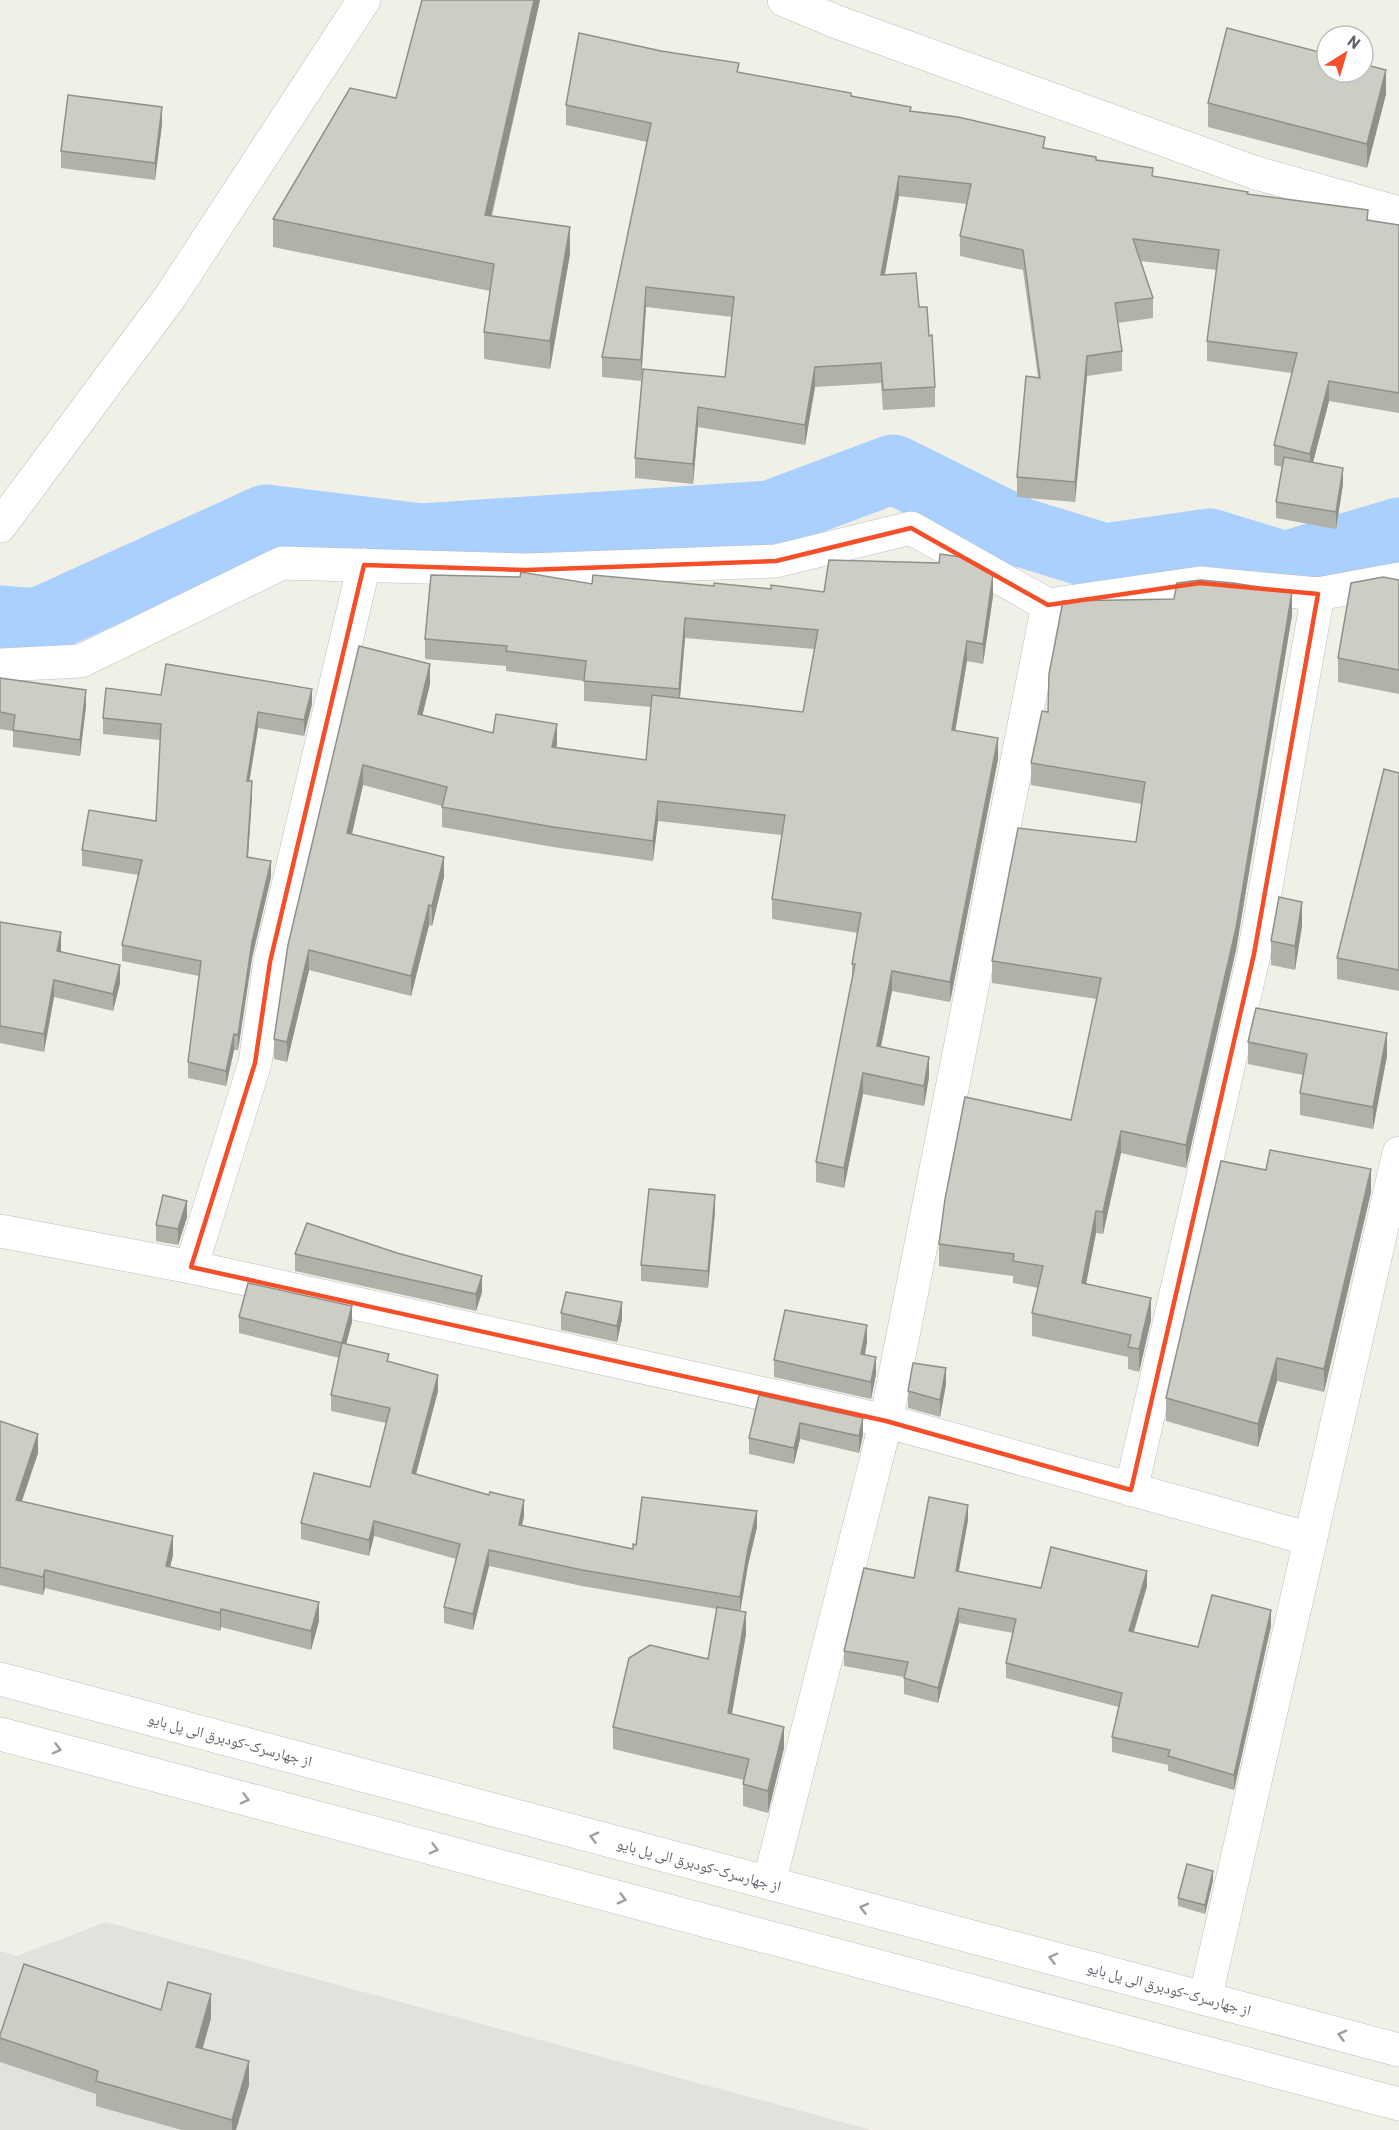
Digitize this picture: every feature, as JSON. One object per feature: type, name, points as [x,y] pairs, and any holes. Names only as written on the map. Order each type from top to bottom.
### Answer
[{"type":"street","points":[[0,526],[170,297],[364,0]]},
{"type":"street","points":[[784,0],[837,22],[1256,173],[1399,213]]},
{"type":"street","points":[[0,665],[81,661],[282,563],[526,570],[776,561],[911,528],[1048,605],[1200,584],[1318,594],[1399,579]]},
{"type":"street","points":[[191,1267],[255,1064],[270,962],[364,565]]},
{"type":"street","points":[[1131,1490],[1254,954],[1318,594]]},
{"type":"street","points":[[769,1883],[886,1421],[1048,605]]},
{"type":"street","points":[[1205,1999],[1399,1153]]},
{"type":"street","points":[[0,1231],[191,1267],[886,1421],[1311,1539]]},
{"type":"street","name":"از جهارسرک-کودبرق الی پل بایو","points":[[0,1679],[1399,2050]]},
{"type":"street","points":[[0,1734],[1399,2104]]},
{"type":"highlighted area","points":[[911,528],[1048,605],[1200,583],[1318,594],[1254,954],[1131,1490],[886,1421],[191,1267],[255,1063],[270,962],[364,565],[526,570],[776,561]]},
{"type":"shaded area","points":[[106,1922],[871,2130],[0,2130],[0,1951],[17,1956]]},
{"type":"building","points":[[422,0],[534,0],[485,215],[570,227],[550,341],[484,332],[494,264],[273,219],[350,88],[396,98]]},
{"type":"building","points":[[1227,28],[1315,51],[1315,84],[1375,84],[1375,67],[1386,70],[1367,144],[1208,103]]},
{"type":"building","points":[[579,33],[661,51],[739,63],[737,72],[851,93],[851,96],[911,107],[910,111],[958,117],[1045,137],[1043,148],[1096,157],[1096,160],[1153,168],[1152,176],[1248,192],[1247,194],[1368,210],[1367,220],[1399,225],[1399,393],[1329,381],[1310,454],[1274,445],[1297,353],[1207,341],[1219,250],[1133,239],[1153,298],[1115,303],[1122,351],[1087,356],[1075,482],[1017,477],[1026,376],[1040,378],[1023,250],[960,236],[971,184],[899,176],[881,275],[916,273],[919,307],[927,307],[929,336],[932,335],[935,387],[883,390],[881,363],[815,367],[805,425],[698,407],[693,464],[635,458],[643,369],[725,377],[734,297],[646,287],[641,360],[602,357],[651,123],[566,105]]},
{"type":"building","points":[[68,95],[162,107],[155,163],[61,151]]},
{"type":"building","points":[[1284,457],[1343,468],[1336,512],[1276,502]]},
{"type":"building","points":[[940,554],[961,557],[993,575],[983,644],[967,641],[952,730],[998,738],[950,982],[892,971],[877,1046],[929,1057],[924,1086],[863,1073],[844,1168],[816,1162],[855,964],[852,964],[861,913],[772,899],[785,815],[658,801],[653,841],[553,827],[442,807],[447,787],[363,765],[347,833],[444,857],[411,976],[309,950],[287,1042],[274,1039],[288,945],[359,646],[430,664],[418,714],[493,733],[496,714],[557,724],[552,747],[646,760],[652,695],[803,712],[818,630],[685,618],[679,689],[584,681],[586,661],[506,651],[507,646],[425,639],[431,575],[520,577],[521,572],[592,584],[593,575],[714,586],[714,583],[771,589],[771,585],[824,592],[829,560],[939,563]]},
{"type":"building","points":[[1383,577],[1399,580],[1399,670],[1338,658],[1351,583]]},
{"type":"building","points":[[1200,580],[1292,592],[1236,928],[1186,1145],[1121,1131],[1103,1212],[1096,1211],[1082,1283],[1151,1298],[1139,1349],[1128,1347],[1131,1335],[1032,1313],[1043,1266],[1013,1261],[1014,1254],[939,1244],[945,1199],[965,1097],[1071,1120],[1101,978],[992,961],[1018,828],[1136,842],[1145,782],[1031,763],[1042,711],[1048,712],[1049,674],[1063,601],[1174,599],[1177,583]]},
{"type":"building","points":[[166,664],[312,689],[304,720],[258,712],[247,781],[252,781],[247,857],[271,861],[252,942],[238,1035],[234,1034],[226,1071],[188,1062],[201,961],[122,945],[142,860],[82,850],[89,810],[156,821],[161,724],[103,718],[106,688],[161,695]]},
{"type":"building","points":[[0,678],[86,690],[80,740],[13,730],[15,715],[0,712]]},
{"type":"building","points":[[1384,769],[1399,773],[1399,970],[1337,958]]},
{"type":"building","points":[[1279,897],[1302,902],[1295,946],[1271,941]]},
{"type":"building","points":[[0,922],[61,932],[57,951],[120,965],[113,994],[54,980],[44,1034],[0,1026]]},
{"type":"building","points":[[1256,1008],[1387,1033],[1373,1107],[1300,1093],[1307,1054],[1248,1042]]},
{"type":"building","points":[[1270,1150],[1371,1169],[1324,1369],[1277,1358],[1258,1424],[1166,1398],[1221,1161],[1266,1170]]},
{"type":"building","points":[[649,1189],[715,1195],[708,1271],[641,1265]]},
{"type":"building","points":[[163,1195],[187,1201],[178,1229],[156,1225]]},
{"type":"building","points":[[307,1223],[397,1253],[482,1276],[476,1294],[295,1254]]},
{"type":"building","points":[[248,1283],[352,1306],[342,1343],[239,1317]]},
{"type":"building","points":[[566,1292],[622,1302],[617,1326],[561,1313]]},
{"type":"building","points":[[785,1310],[867,1325],[861,1354],[876,1357],[871,1382],[774,1360]]},
{"type":"building","points":[[342,1343],[389,1354],[387,1361],[438,1375],[412,1473],[489,1495],[490,1492],[524,1500],[519,1525],[633,1549],[633,1544],[636,1545],[642,1497],[757,1511],[740,1597],[582,1570],[489,1550],[473,1614],[444,1607],[460,1544],[374,1521],[369,1540],[301,1523],[314,1473],[370,1487],[390,1408],[331,1395]]},
{"type":"building","points":[[913,1363],[946,1368],[940,1400],[908,1391]]},
{"type":"building","points":[[759,1395],[863,1418],[859,1436],[800,1423],[794,1448],[749,1438]]},
{"type":"building","points":[[0,1421],[38,1434],[16,1500],[173,1536],[166,1566],[319,1602],[311,1631],[221,1609],[220,1613],[45,1570],[43,1577],[0,1567]]},
{"type":"building","points":[[929,1497],[968,1505],[956,1571],[1041,1588],[1051,1547],[1147,1571],[1129,1631],[1198,1647],[1212,1595],[1271,1610],[1234,1775],[1168,1756],[1170,1750],[1112,1737],[1122,1693],[1006,1663],[1016,1619],[959,1608],[938,1688],[904,1678],[908,1662],[844,1651],[864,1568],[914,1578]]},
{"type":"building","points":[[717,1607],[746,1612],[728,1713],[784,1727],[768,1791],[743,1784],[749,1759],[613,1727],[629,1658],[650,1645],[708,1659]]},
{"type":"building","points":[[1187,1864],[1213,1871],[1205,1905],[1178,1898]]},
{"type":"building","points":[[24,1964],[161,2010],[168,1982],[211,1994],[196,2047],[249,2061],[232,2120],[96,2081],[98,2071],[0,2038]]},
{"type":"waterway","points":[[0,620],[37,623],[266,519],[421,538],[770,515],[893,469],[1020,532],[1105,558],[1210,543],[1285,566],[1399,532]]}]
